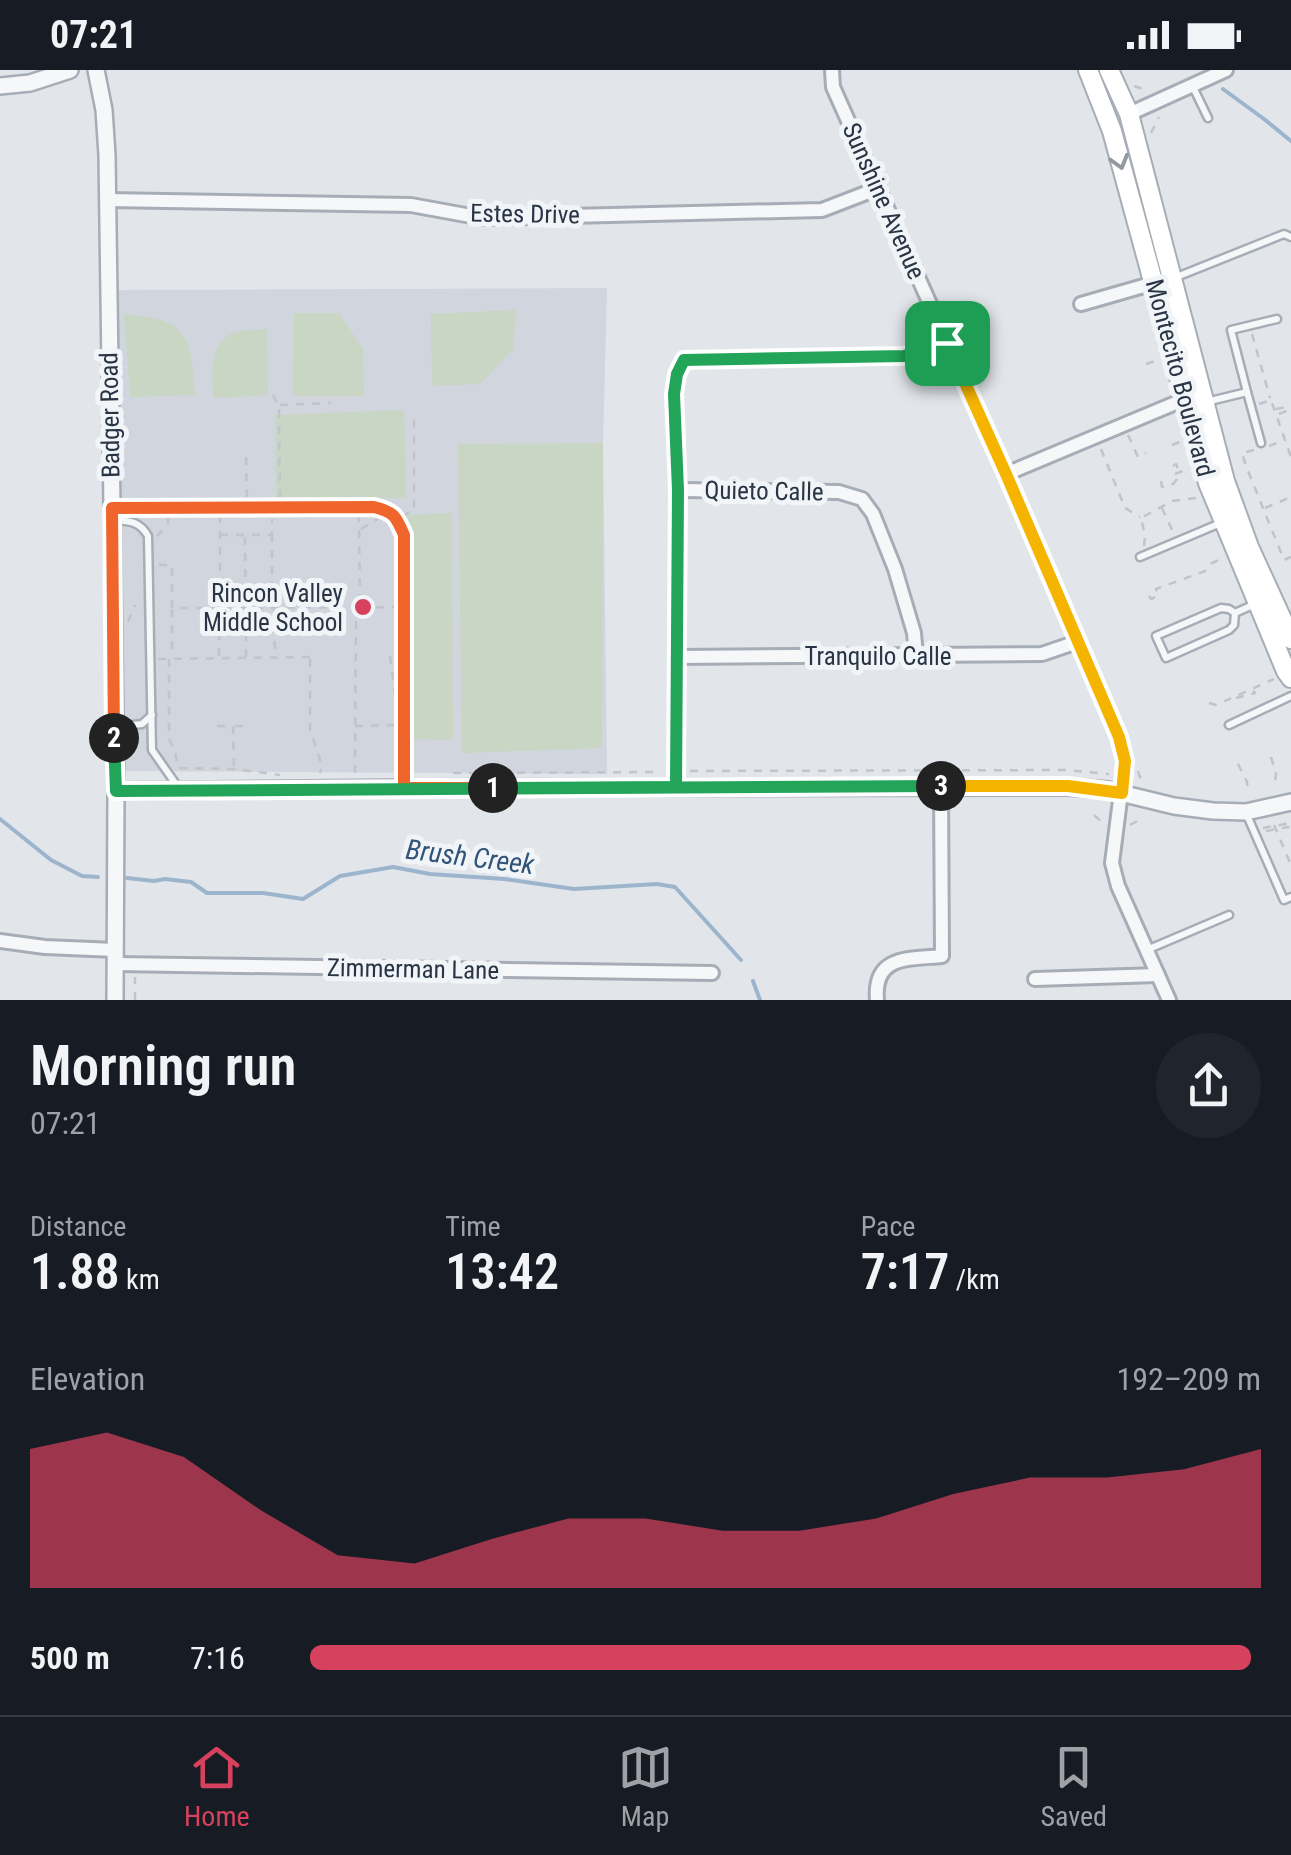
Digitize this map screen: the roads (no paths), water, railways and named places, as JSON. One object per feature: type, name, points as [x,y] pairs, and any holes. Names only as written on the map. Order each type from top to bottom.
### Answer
[{"type":"main road","name":"Montecito Boulevard","points":[[1088,70],[1112,131],[1154,283],[1250,547],[1287,618],[1291,639]]},
{"type":"main road","name":"Montecito Boulevard","points":[[1109,70],[1129,114],[1173,278],[1198,398],[1208,483],[1286,671],[1283,678]]},
{"type":"street","points":[[0,86],[40,80],[70,70]]},
{"type":"street","name":"Badger Road","points":[[96,70],[104,110],[107,200],[116,1000]]},
{"type":"street","name":"Sunshine Avenue","points":[[832,70],[833,87],[1119,737],[1125,761],[1112,863],[1118,886],[1169,1000]]},
{"type":"street","points":[[1129,114],[1226,70]]},
{"type":"street","name":"Estes Drive","points":[[107,200],[411,204],[482,218],[822,210],[879,188]]},
{"type":"street","points":[[1081,304],[1154,283]]},
{"type":"street","points":[[676,787],[678,490],[674,394],[684,360],[904,356],[947,343]]},
{"type":"street","points":[[1006,474],[1198,398]]},
{"type":"street","name":"Quieto Calle","points":[[678,490],[839,492],[862,499],[873,514],[895,570],[914,633],[916,656]]},
{"type":"street","name":"Tranquilo Calle","points":[[676,657],[1042,654],[1077,642]]},
{"type":"street","points":[[877,1000],[879,976],[897,960],[942,956],[941,786]]},
{"type":"street","points":[[116,791],[1068,786],[1213,811],[1246,812],[1291,802]]},
{"type":"street","name":"Zimmerman Lane","points":[[0,941],[115,957],[135,965],[712,973]]},
{"type":"street","points":[[1034,979],[1158,975]]},
{"type":"lane","points":[[1193,86],[1208,118]]},
{"type":"lane","points":[[1173,278],[1284,234],[1291,238]]},
{"type":"lane","points":[[1260,443],[1230,330],[1277,319]]},
{"type":"lane","points":[[1198,398],[1246,392]]},
{"type":"lane","points":[[112,514],[168,507],[374,507],[391,512],[404,535],[404,788]]},
{"type":"lane","points":[[112,514],[142,526],[148,536],[152,750],[180,791]]},
{"type":"lane","points":[[1140,558],[1224,522]]},
{"type":"lane","points":[[1236,613],[1257,603]]},
{"type":"lane","points":[[1222,608],[1236,613],[1230,630],[1166,658],[1156,636],[1222,608]]},
{"type":"lane","points":[[1228,725],[1291,696]]},
{"type":"lane","points":[[114,727],[142,724],[152,715]]},
{"type":"lane","points":[[1246,812],[1284,900],[1291,897]]},
{"type":"lane","points":[[1148,950],[1230,915]]},
{"type":"waterway","points":[[1223,89],[1291,141]]},
{"type":"waterway","name":"Brush Creek","points":[[0,819],[51,860],[82,876],[98,877]]},
{"type":"waterway","name":"Brush Creek","points":[[127,878],[191,882],[207,893],[263,893],[303,899],[340,876],[393,867],[574,889],[657,884],[675,887],[741,960]]},
{"type":"waterway","name":"Brush Creek","points":[[753,981],[760,1000]]},
{"type":"place","name":"Rincon Valley Middle School","points":[[363,607]]}]
